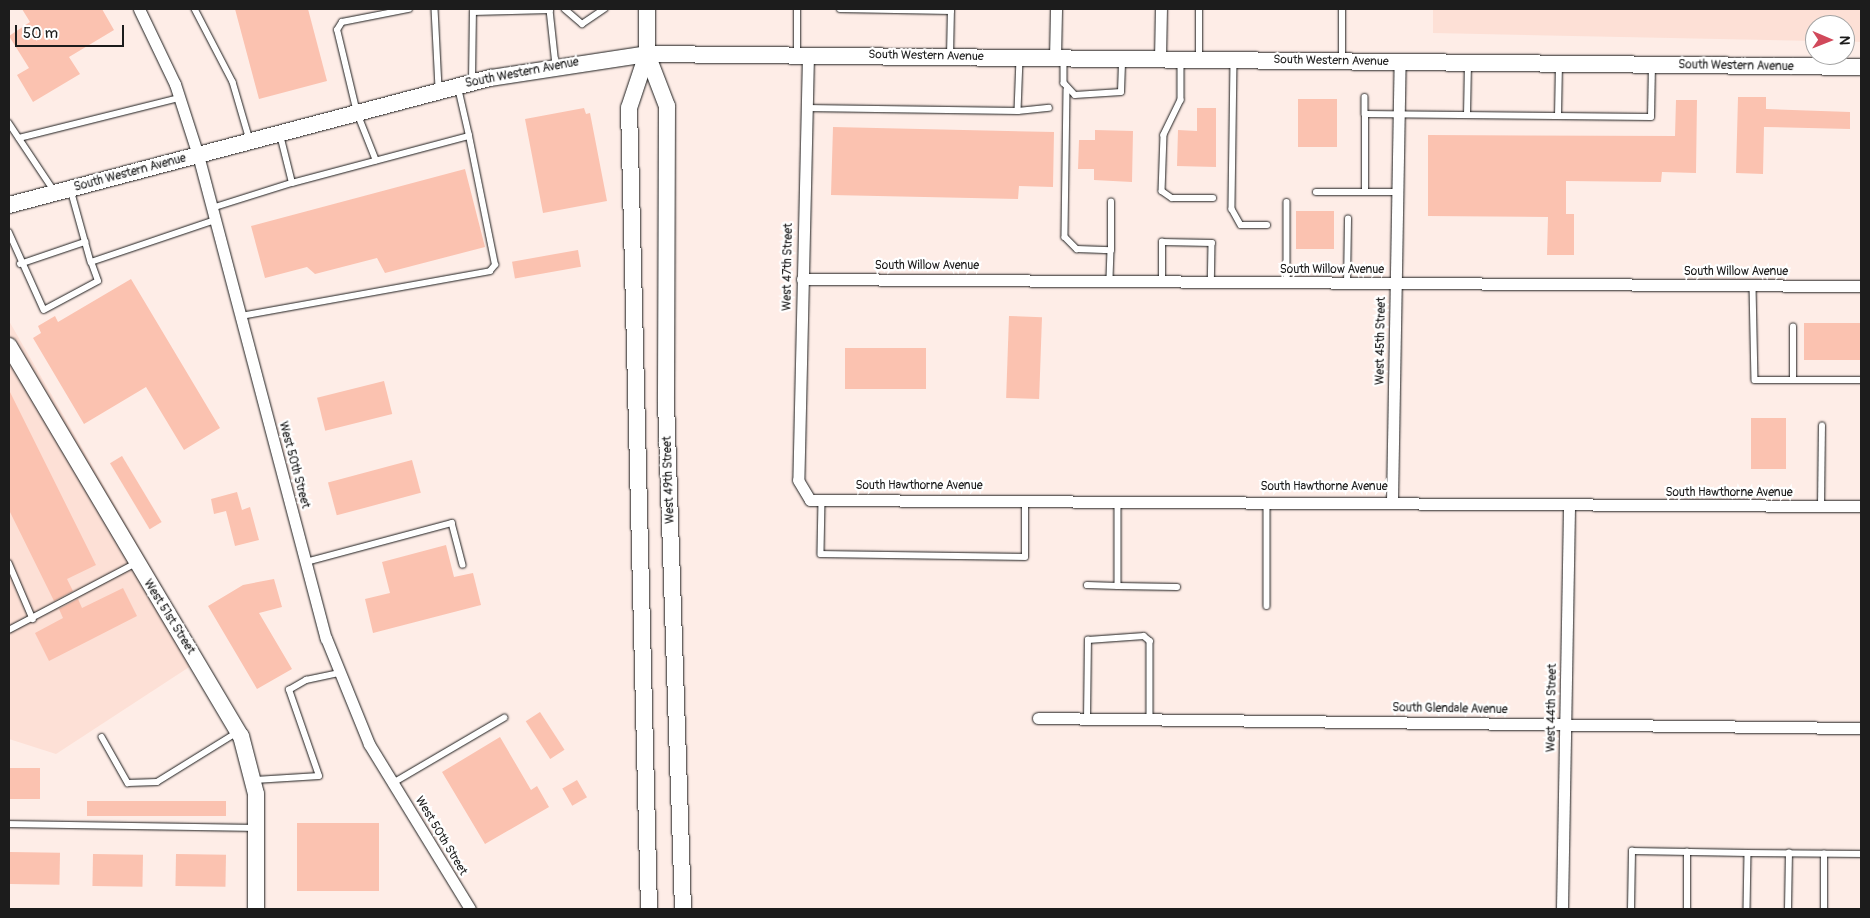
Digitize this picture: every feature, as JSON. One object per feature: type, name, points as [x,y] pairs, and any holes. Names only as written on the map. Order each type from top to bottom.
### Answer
[{"type":"street","name":"West 50th Street","points":[[139,9],[180,98],[198,154],[306,562],[339,672],[369,744],[470,909]]},
{"type":"street","name":"West 49th Street","points":[[647,9],[647,54],[629,108],[649,909]]},
{"type":"street","points":[[1056,9],[1059,58]]},
{"type":"street","points":[[1160,59],[1161,9]]},
{"type":"street","name":"South Western Avenue","points":[[9,205],[465,84],[556,65],[647,54],[1861,67]]},
{"type":"street","name":"West 49th Street","points":[[647,54],[667,106],[666,402],[683,909]]},
{"type":"street","name":"West 47th Street","points":[[802,55],[806,108],[798,480],[810,500],[822,500]]},
{"type":"street","name":"West 45th Street","points":[[1392,501],[1400,62]]},
{"type":"street","name":"South Willow Avenue","points":[[802,279],[1861,286]]},
{"type":"street","name":"West 51st Street","points":[[9,346],[136,563],[239,732],[255,780],[257,828],[256,909]]},
{"type":"street","name":"South Hawthorne Avenue","points":[[822,500],[1392,501],[1569,507],[1861,506]]},
{"type":"street","name":"West 44th Street","points":[[1562,909],[1569,507]]},
{"type":"street","name":"South Glendale Avenue","points":[[1038,718],[1861,728]]},
{"type":"lane","points":[[195,9],[233,82],[251,141]]},
{"type":"lane","points":[[376,161],[357,112],[337,30],[342,22],[409,9]]},
{"type":"lane","points":[[435,9],[439,91]]},
{"type":"lane","points":[[241,316],[490,271],[495,265],[469,136],[465,84],[473,10],[551,9],[556,65]]},
{"type":"lane","points":[[565,9],[575,13],[582,24],[604,9]]},
{"type":"lane","points":[[797,9],[802,55]]},
{"type":"lane","points":[[840,9],[951,10],[950,56]]},
{"type":"lane","points":[[1199,59],[1200,9]]},
{"type":"lane","points":[[1342,9],[1342,60]]},
{"type":"lane","points":[[1018,111],[1020,57]]},
{"type":"lane","points":[[1059,58],[1067,90],[1065,237],[1077,249],[1111,250]]},
{"type":"lane","points":[[1067,90],[1075,95],[1121,92],[1122,59]]},
{"type":"lane","points":[[1181,59],[1181,100],[1164,135],[1162,191],[1172,198],[1214,198]]},
{"type":"lane","points":[[1234,59],[1232,209],[1241,225],[1267,225]]},
{"type":"lane","points":[[1467,115],[1468,63]]},
{"type":"lane","points":[[1558,116],[1559,64]]},
{"type":"lane","points":[[1365,114],[1651,117],[1652,65]]},
{"type":"lane","points":[[1365,96],[1365,192]]},
{"type":"lane","points":[[19,138],[180,98]]},
{"type":"lane","points":[[806,108],[1018,111],[1049,108]]},
{"type":"lane","points":[[9,123],[63,191],[85,242],[98,281],[44,310],[20,264],[9,232]]},
{"type":"lane","points":[[279,133],[292,184]]},
{"type":"lane","points":[[212,208],[292,184],[469,136]]},
{"type":"lane","points":[[1316,192],[1398,192]]},
{"type":"lane","points":[[1110,282],[1111,202]]},
{"type":"lane","points":[[1287,202],[1287,283]]},
{"type":"lane","points":[[91,262],[215,220]]},
{"type":"lane","points":[[1347,284],[1348,220]]},
{"type":"lane","points":[[20,264],[85,242]]},
{"type":"lane","points":[[1162,282],[1162,242],[1212,243],[1211,282]]},
{"type":"lane","points":[[1753,286],[1755,380],[1861,380]]},
{"type":"lane","points":[[1792,380],[1793,327]]},
{"type":"lane","points":[[1822,426],[1822,506]]},
{"type":"lane","points":[[822,500],[821,554],[1025,557],[1025,500]]},
{"type":"lane","points":[[1118,500],[1118,586]]},
{"type":"lane","points":[[1267,501],[1268,606]]},
{"type":"lane","points":[[306,562],[452,523],[463,565]]},
{"type":"lane","points":[[9,630],[136,563]]},
{"type":"lane","points":[[9,564],[33,618]]},
{"type":"lane","points":[[1087,585],[1178,587]]},
{"type":"lane","points":[[1087,719],[1088,640],[1144,636],[1150,641],[1150,720]]},
{"type":"lane","points":[[255,780],[318,776],[289,690],[306,680],[339,672]]},
{"type":"lane","points":[[393,783],[504,718]]},
{"type":"lane","points":[[102,737],[128,783],[148,783],[157,782],[239,732]]},
{"type":"lane","points":[[9,824],[257,828]]},
{"type":"lane","points":[[1631,909],[1632,851],[1861,854]]},
{"type":"lane","points":[[1687,852],[1687,909]]},
{"type":"lane","points":[[1747,909],[1748,853]]},
{"type":"lane","points":[[1788,909],[1789,853]]},
{"type":"lane","points":[[1824,854],[1824,909]]},
{"type":"shaded area","points":[[1433,9],[1861,9],[1861,42],[1855,42],[1855,15],[1805,15],[1805,41],[1433,33]]},
{"type":"shaded area","points":[[9,321],[203,658],[56,754],[9,739]]},
{"type":"building","points":[[22,9],[102,9],[114,30],[69,57],[80,74],[33,102],[17,75],[29,68],[9,36],[30,22]]},
{"type":"building","points":[[235,9],[308,9],[327,81],[259,99]]},
{"type":"building","points":[[1738,97],[1766,97],[1766,109],[1850,112],[1850,129],[1764,127],[1763,174],[1736,173]]},
{"type":"building","points":[[1298,99],[1337,99],[1337,147],[1298,147]]},
{"type":"building","points":[[1676,100],[1697,100],[1696,173],[1662,172],[1661,182],[1566,181],[1566,214],[1574,214],[1574,255],[1547,255],[1548,217],[1428,216],[1428,135],[1675,136]]},
{"type":"building","points":[[584,108],[586,114],[590,113],[607,201],[543,213],[525,119]]},
{"type":"building","points":[[1197,108],[1216,108],[1216,167],[1177,166],[1178,130],[1197,131]]},
{"type":"building","points":[[833,127],[1054,132],[1053,187],[1019,186],[1018,199],[831,195]]},
{"type":"building","points":[[1095,130],[1133,131],[1132,182],[1094,180],[1094,169],[1078,169],[1079,140],[1095,140]]},
{"type":"building","points":[[465,169],[485,247],[385,273],[377,258],[315,274],[307,267],[265,278],[251,226]]},
{"type":"building","points":[[1296,211],[1334,211],[1334,249],[1296,249]]},
{"type":"building","points":[[578,250],[581,267],[515,278],[512,262]]},
{"type":"building","points":[[131,279],[220,428],[184,450],[146,387],[84,424],[33,338],[41,333],[38,326],[55,316],[58,322]]},
{"type":"building","points":[[1009,316],[1042,317],[1039,399],[1006,398]]},
{"type":"building","points":[[1804,323],[1861,323],[1861,360],[1804,360]]},
{"type":"building","points":[[845,348],[926,348],[926,389],[845,389]]},
{"type":"building","points":[[384,381],[392,414],[325,431],[317,398]]},
{"type":"building","points":[[9,390],[96,565],[67,579],[73,591],[54,601],[9,510]]},
{"type":"building","points":[[1751,418],[1786,418],[1786,469],[1751,469]]},
{"type":"building","points":[[122,456],[162,522],[150,529],[110,463]]},
{"type":"building","points":[[412,460],[421,493],[337,515],[328,483]]},
{"type":"building","points":[[237,492],[242,510],[250,507],[259,540],[235,546],[226,511],[214,514],[211,499]]},
{"type":"building","points":[[446,545],[454,577],[473,573],[481,605],[373,633],[365,599],[390,593],[382,562]]},
{"type":"building","points":[[274,579],[282,607],[259,613],[292,669],[257,689],[208,606],[243,585]]},
{"type":"building","points":[[123,588],[137,616],[49,661],[35,633],[63,618],[59,609],[78,599],[82,608]]},
{"type":"building","points":[[540,712],[565,750],[550,759],[526,721]]},
{"type":"building","points":[[500,737],[531,790],[537,786],[549,807],[485,844],[442,772]]},
{"type":"building","points":[[9,768],[40,768],[40,799],[9,799]]},
{"type":"building","points":[[577,780],[587,797],[572,806],[562,788]]},
{"type":"building","points":[[87,801],[226,801],[226,816],[87,816]]},
{"type":"building","points":[[297,823],[379,823],[379,891],[297,891]]},
{"type":"building","points":[[10,852],[60,853],[59,885],[9,884]]},
{"type":"building","points":[[93,854],[143,855],[142,887],[92,886]]},
{"type":"building","points":[[176,854],[226,855],[225,887],[175,886]]}]
